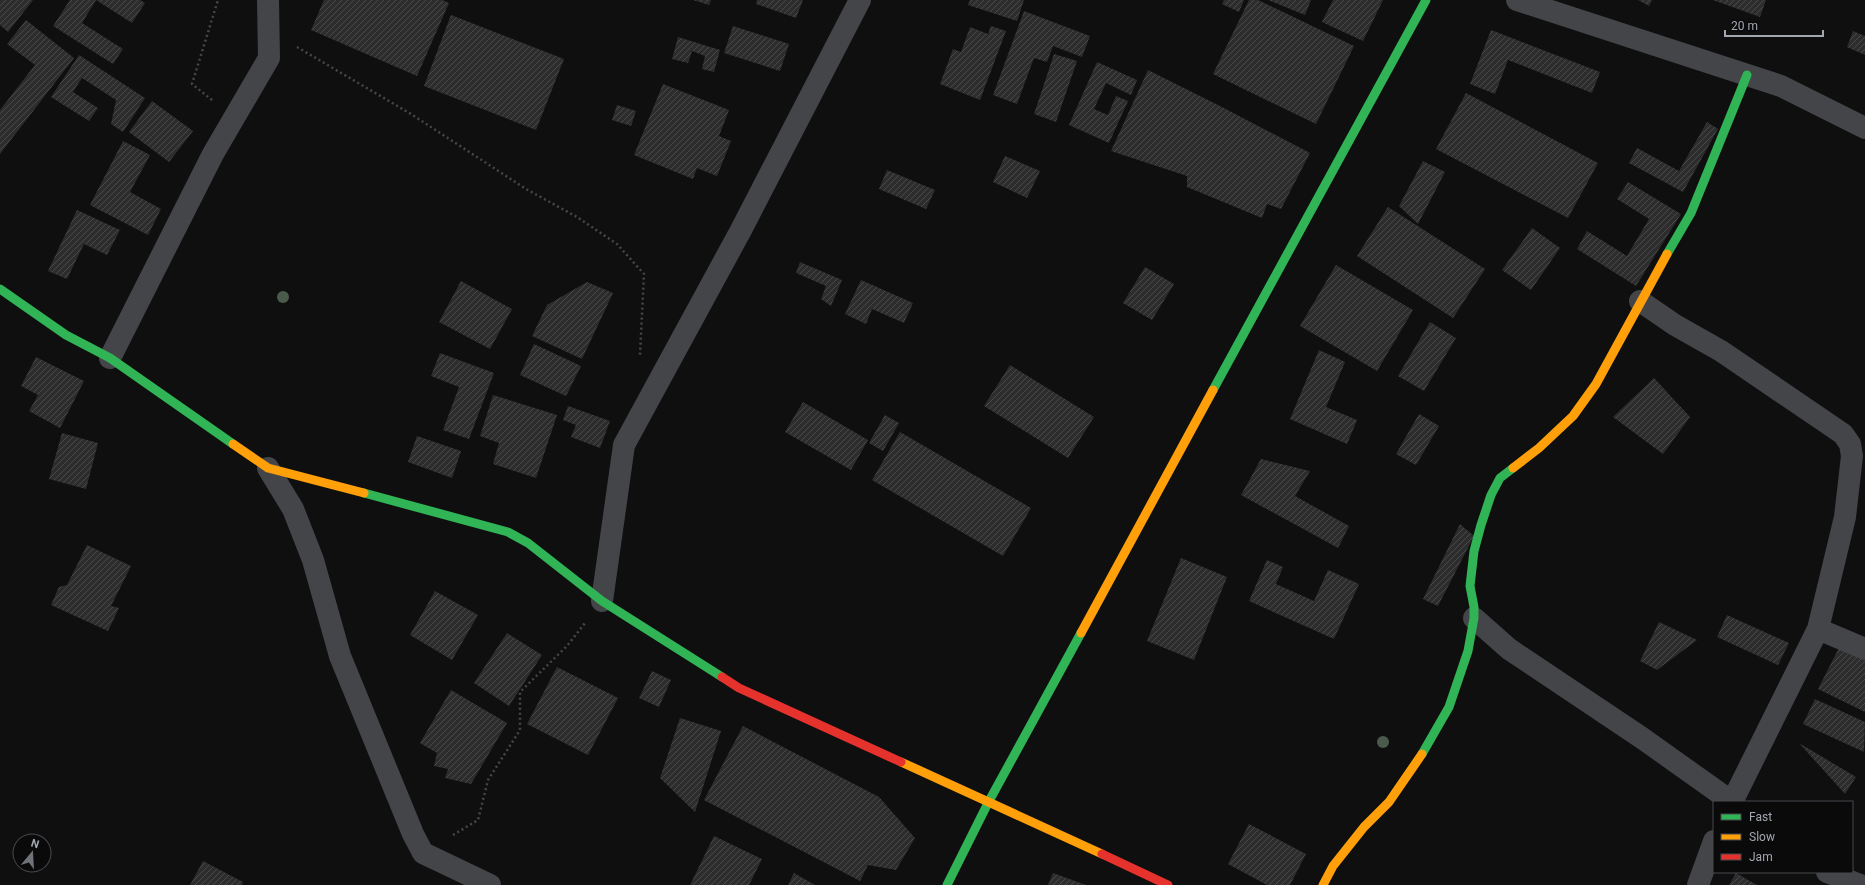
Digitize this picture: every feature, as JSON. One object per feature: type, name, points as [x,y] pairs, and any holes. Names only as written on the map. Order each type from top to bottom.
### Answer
[{"type":"street","points":[[110,358],[212,154],[269,58],[268,0]]},
{"type":"street","points":[[602,601],[624,445],[741,230],[860,0]]},
{"type":"street","points":[[947,885],[988,803],[1426,0]]},
{"type":"street","points":[[1516,0],[1781,86],[1865,128]]},
{"type":"street","points":[[1323,885],[1333,866],[1364,827],[1389,802],[1420,758],[1449,707],[1468,651],[1474,618],[1474,607],[1470,586],[1474,551],[1491,495],[1500,478],[1539,448],[1573,416],[1596,384],[1622,339],[1640,300],[1691,213],[1746,75]]},
{"type":"street","points":[[0,289],[66,335],[110,358],[268,468],[508,532],[528,543],[602,601],[739,688],[1168,885]]},
{"type":"street","points":[[1640,300],[1675,325],[1721,351],[1756,374],[1843,434],[1850,444],[1852,456],[1845,517],[1818,629],[1732,801]]},
{"type":"street","points":[[268,468],[293,509],[313,560],[340,656],[413,834],[423,853],[490,885]]},
{"type":"street","points":[[1474,618],[1509,649],[1642,738],[1731,801]]},
{"type":"street","points":[[1818,629],[1865,649]]},
{"type":"street","points":[[1698,885],[1713,844]]},
{"type":"street","points":[[1830,873],[1860,885]]},
{"type":"path","points":[[218,0],[192,84],[234,118]]},
{"type":"path","points":[[268,29],[411,114],[526,188],[577,217],[617,244],[644,274],[640,358]]},
{"type":"path","points":[[423,853],[478,820],[488,780],[520,730],[520,692],[567,646],[602,601]]},
{"type":"building","points":[[0,0],[33,0],[8,32],[0,25]]},
{"type":"building","points":[[70,0],[96,0],[82,23],[123,49],[113,64],[53,26]]},
{"type":"building","points":[[96,0],[140,0],[145,3],[132,23]]},
{"type":"building","points":[[324,0],[442,0],[449,3],[417,76],[311,30]]},
{"type":"building","points":[[693,0],[711,0],[709,5]]},
{"type":"building","points":[[757,0],[803,0],[796,18],[756,4]]},
{"type":"building","points":[[970,0],[1024,0],[1017,21],[968,5]]},
{"type":"building","points":[[1224,0],[1244,0],[1239,12],[1222,4]]},
{"type":"building","points":[[1249,0],[1258,0],[1354,46],[1316,124],[1213,74]]},
{"type":"building","points":[[1268,0],[1311,0],[1305,15]]},
{"type":"building","points":[[1333,0],[1383,0],[1363,41],[1322,22]]},
{"type":"building","points":[[1638,0],[1652,0],[1649,6]]},
{"type":"building","points":[[1713,0],[1766,0],[1760,17]]},
{"type":"building","points":[[1024,11],[1090,36],[1082,57],[1053,46],[1047,62],[1034,58],[1017,104],[993,95]]},
{"type":"building","points":[[451,15],[564,59],[536,130],[424,86]]},
{"type":"building","points":[[26,20],[74,58],[0,154],[0,110],[35,65],[7,44]]},
{"type":"building","points":[[733,26],[789,44],[780,71],[724,53]]},
{"type":"building","points":[[991,26],[1006,31],[980,100],[940,84],[953,49],[961,52],[970,27],[988,34]]},
{"type":"building","points":[[1491,30],[1600,72],[1592,93],[1508,60],[1495,94],[1470,84]]},
{"type":"building","points":[[1853,31],[1865,36],[1865,55],[1847,47]]},
{"type":"building","points":[[678,37],[720,50],[714,72],[702,69],[705,56],[692,51],[688,63],[672,59]]},
{"type":"building","points":[[1054,54],[1077,61],[1056,122],[1034,114]]},
{"type":"building","points":[[79,55],[145,98],[123,132],[111,124],[116,100],[82,78],[73,92],[98,108],[89,121],[51,97]]},
{"type":"building","points":[[1097,62],[1137,80],[1131,95],[1106,83],[1094,109],[1108,115],[1116,96],[1128,101],[1109,143],[1069,125]]},
{"type":"building","points":[[1148,70],[1310,153],[1281,209],[1267,204],[1262,218],[1187,187],[1187,176],[1111,151]]},
{"type":"building","points":[[663,84],[729,110],[719,136],[731,141],[717,176],[697,168],[693,179],[634,155]]},
{"type":"building","points":[[1466,93],[1598,163],[1568,218],[1436,149]]},
{"type":"building","points":[[152,101],[193,131],[169,162],[129,132]]},
{"type":"building","points":[[617,105],[636,111],[631,126],[612,120]]},
{"type":"building","points":[[1707,122],[1718,129],[1683,192],[1629,163],[1637,148],[1679,171]]},
{"type":"building","points":[[123,141],[150,155],[130,192],[161,209],[148,235],[90,205]]},
{"type":"building","points":[[1005,156],[1040,171],[1027,198],[993,182]]},
{"type":"building","points":[[1423,161],[1445,172],[1418,224],[1399,206]]},
{"type":"building","points":[[887,170],[935,190],[926,209],[879,189]]},
{"type":"building","points":[[1628,182],[1681,214],[1636,286],[1577,249],[1587,231],[1627,256],[1649,219],[1617,199]]},
{"type":"building","points":[[1388,207],[1485,269],[1453,318],[1357,256]]},
{"type":"building","points":[[77,210],[120,230],[107,255],[84,244],[67,279],[48,271]]},
{"type":"building","points":[[1532,228],[1560,248],[1531,290],[1502,270]]},
{"type":"building","points":[[800,262],[842,280],[831,306],[821,299],[826,286],[796,273]]},
{"type":"building","points":[[1336,265],[1413,310],[1377,371],[1300,326]]},
{"type":"building","points":[[1145,267],[1174,284],[1152,320],[1123,303]]},
{"type":"building","points":[[861,280],[913,303],[904,323],[872,309],[866,324],[845,314]]},
{"type":"building","points":[[461,281],[512,309],[490,349],[439,322]]},
{"type":"building","points":[[587,282],[613,293],[582,359],[532,336],[547,305]]},
{"type":"building","points":[[1430,322],[1456,338],[1424,391],[1398,376]]},
{"type":"building","points":[[534,344],[581,366],[566,396],[520,375]]},
{"type":"building","points":[[1319,350],[1345,362],[1326,407],[1357,420],[1347,444],[1290,419]]},
{"type":"building","points":[[440,353],[494,373],[469,439],[443,430],[459,387],[431,376]]},
{"type":"building","points":[[36,357],[84,381],[60,428],[29,411],[38,395],[21,386]]},
{"type":"building","points":[[1010,365],[1094,417],[1068,458],[984,406]]},
{"type":"building","points":[[1654,378],[1690,417],[1663,454],[1613,417]]},
{"type":"building","points":[[493,395],[557,415],[536,478],[493,464],[499,443],[480,436]]},
{"type":"building","points":[[803,402],[868,440],[851,470],[785,432]]},
{"type":"building","points":[[568,406],[610,421],[600,448],[571,437],[576,425],[563,420]]},
{"type":"building","points":[[1419,414],[1439,426],[1416,465],[1396,454]]},
{"type":"building","points":[[885,415],[899,423],[883,451],[869,443]]},
{"type":"building","points":[[900,432],[1031,508],[1003,556],[872,480]]},
{"type":"building","points":[[62,433],[98,443],[86,489],[49,479]]},
{"type":"building","points":[[417,436],[461,451],[452,478],[408,462]]},
{"type":"building","points":[[1261,459],[1310,471],[1295,496],[1349,526],[1338,548],[1241,495]]},
{"type":"building","points":[[1460,524],[1474,536],[1438,606],[1423,599]]},
{"type":"building","points":[[87,545],[131,566],[111,606],[119,608],[108,631],[51,605],[59,587],[67,585]]},
{"type":"building","points":[[1181,558],[1227,577],[1194,660],[1147,641]]},
{"type":"building","points":[[1267,560],[1283,567],[1276,584],[1314,601],[1328,570],[1359,584],[1334,639],[1249,601]]},
{"type":"building","points":[[435,591],[478,615],[452,660],[410,635]]},
{"type":"building","points":[[1727,615],[1789,643],[1778,665],[1717,637]]},
{"type":"building","points":[[1659,622],[1697,640],[1657,670],[1640,661]]},
{"type":"building","points":[[507,633],[542,655],[509,706],[474,683]]},
{"type":"building","points":[[1843,640],[1865,652],[1865,712],[1818,689]]},
{"type":"building","points":[[557,667],[618,698],[588,755],[527,724]]},
{"type":"building","points":[[652,671],[671,680],[659,707],[639,698]]},
{"type":"building","points":[[451,690],[507,723],[471,784],[445,778],[448,769],[434,766],[437,753],[420,743]]},
{"type":"building","points":[[1815,699],[1865,722],[1864,752],[1803,724]]},
{"type":"building","points":[[680,718],[721,731],[695,812],[660,778]]},
{"type":"building","points":[[743,726],[879,797],[915,838],[896,870],[868,865],[860,881],[704,800]]},
{"type":"building","points":[[1799,743],[1856,777],[1845,794]]},
{"type":"building","points":[[1249,824],[1306,854],[1290,885],[1267,885],[1228,864]]},
{"type":"building","points":[[714,836],[762,859],[749,885],[690,885]]},
{"type":"building","points":[[203,861],[243,882],[242,885],[190,885]]},
{"type":"building","points":[[794,873],[815,885],[788,885]]},
{"type":"building","points":[[1053,873],[1086,885],[1048,885]]},
{"type":"building","points":[[1736,873],[1757,885],[1729,885]]},
{"type":"traffic: fast","points":[[1213,390],[1426,0]]},
{"type":"traffic: fast","points":[[1667,254],[1691,213],[1747,75]]},
{"type":"traffic: fast","points":[[0,289],[66,335],[110,358],[233,444]]},
{"type":"traffic: fast","points":[[1422,754],[1449,707],[1468,651],[1474,618],[1474,607],[1470,586],[1474,551],[1481,525],[1491,495],[1500,478],[1513,468]]},
{"type":"traffic: fast","points":[[364,493],[508,532],[528,543],[602,601],[722,677]]},
{"type":"traffic: fast","points":[[947,885],[988,803],[1081,633]]},
{"type":"traffic: slow","points":[[1513,468],[1539,448],[1573,416],[1596,384],[1667,254]]},
{"type":"traffic: slow","points":[[1081,633],[1213,390]]},
{"type":"traffic: slow","points":[[233,444],[268,468],[364,493]]},
{"type":"traffic: slow","points":[[1323,885],[1333,866],[1364,827],[1389,802],[1422,754]]},
{"type":"traffic: slow","points":[[901,762],[1102,854]]},
{"type":"traffic: jam","points":[[722,677],[739,688],[901,762]]},
{"type":"traffic: jam","points":[[1102,854],[1168,885]]}]
